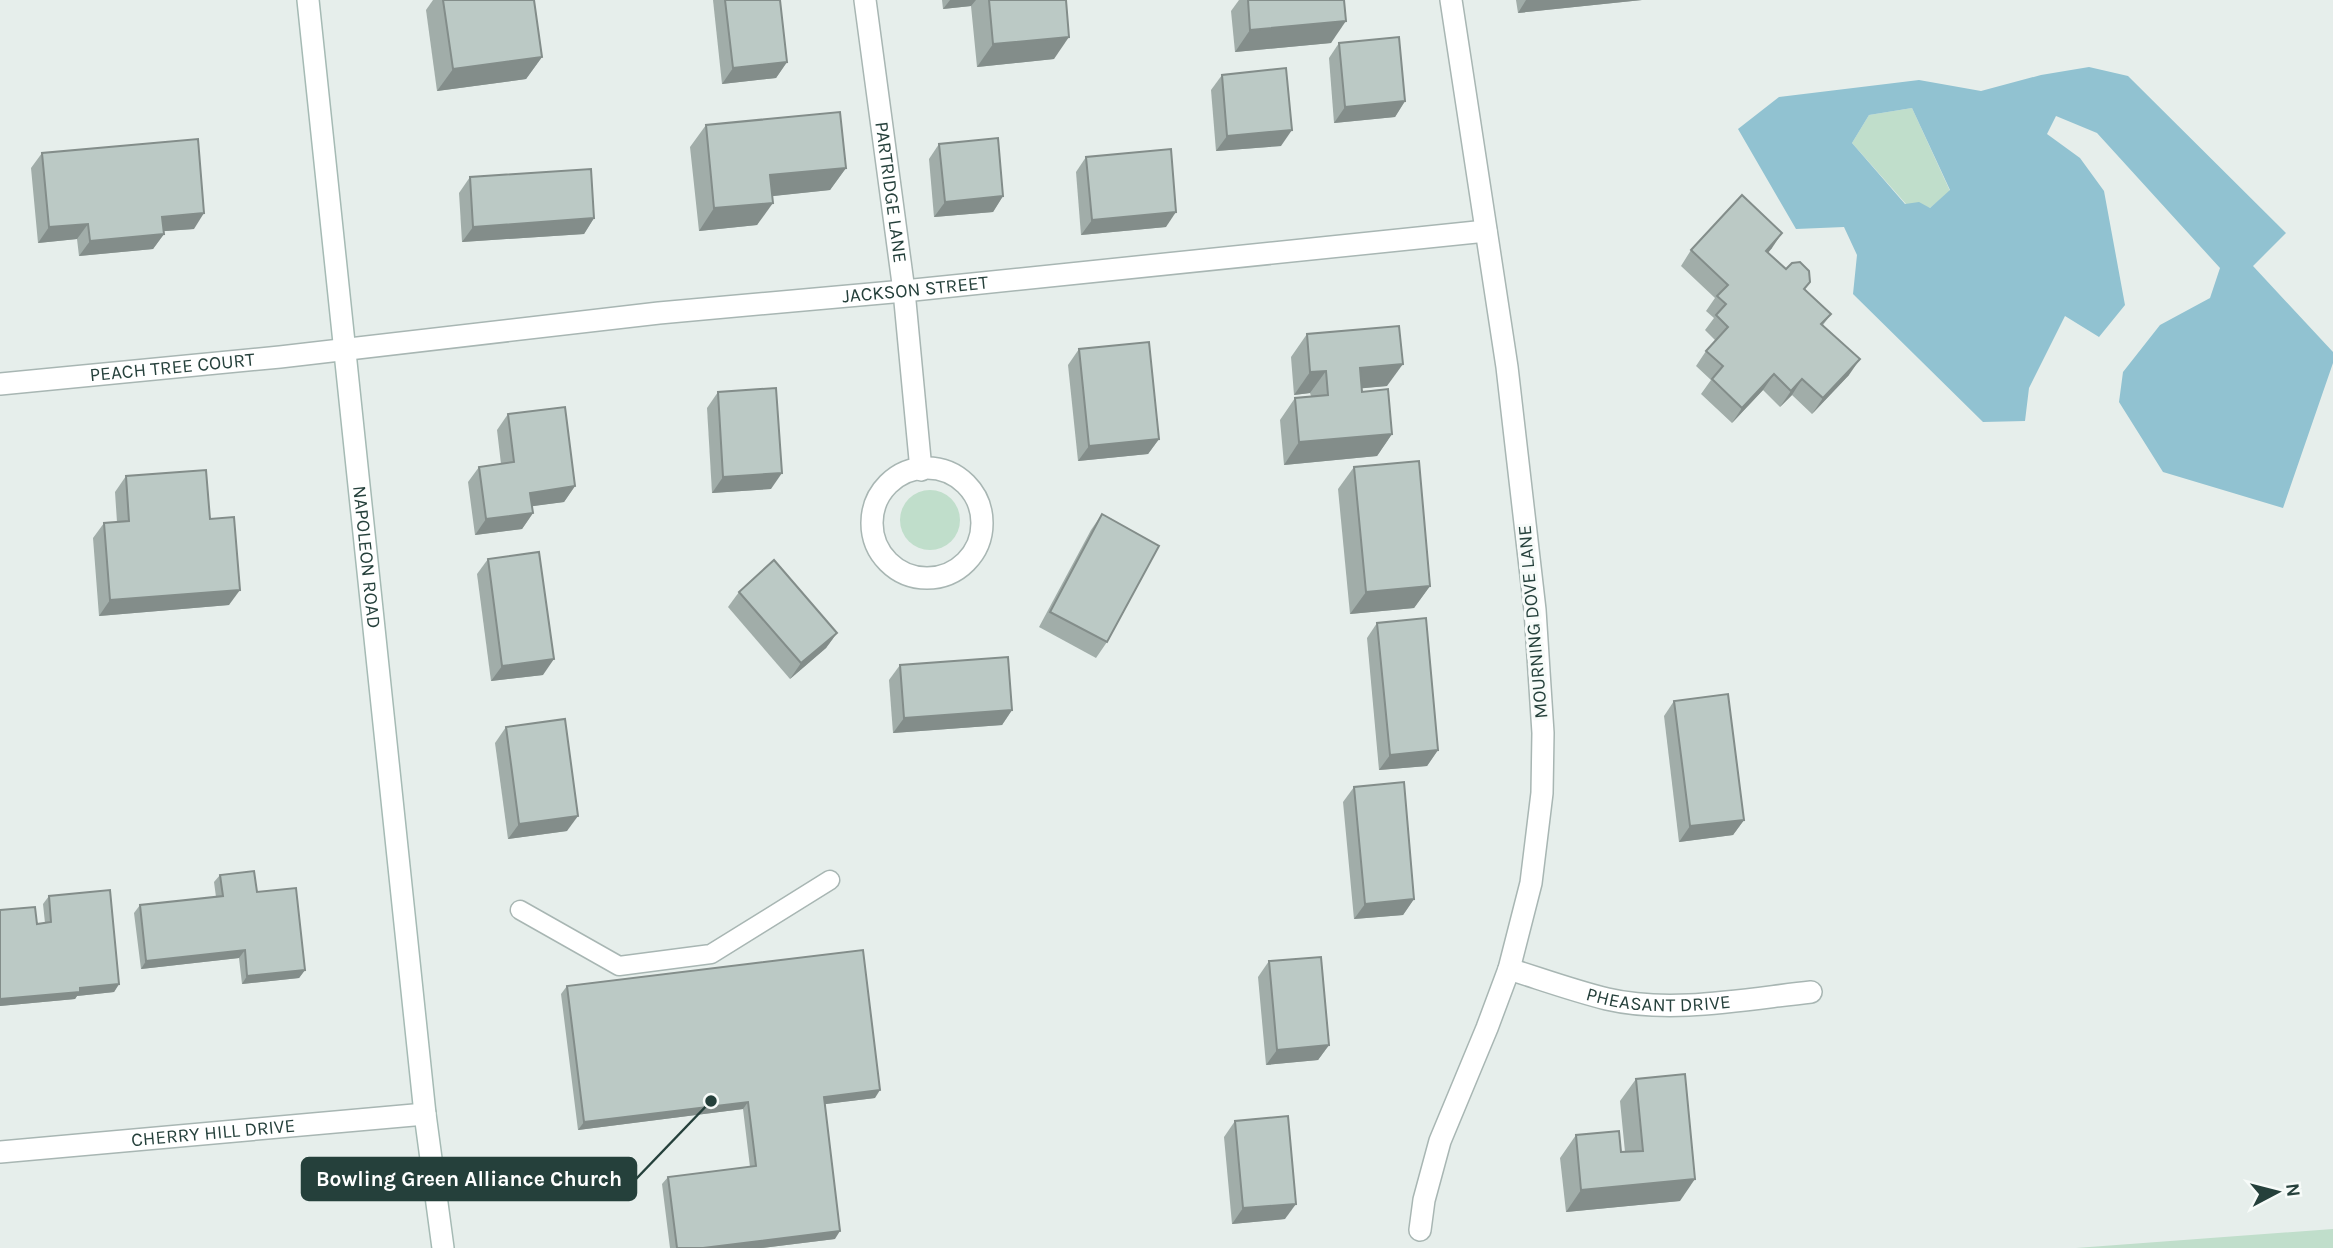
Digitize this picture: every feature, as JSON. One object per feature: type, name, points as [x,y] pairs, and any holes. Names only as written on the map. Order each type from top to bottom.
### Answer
[{"type":"street","name":"NAPOLEON ROAD","points":[[309,0],[425,1114],[443,1248]]},
{"type":"street","name":"PARTRIDGE LANE","points":[[865,0],[904,291],[921,470]]},
{"type":"street","name":"MOURNING DOVE LANE","points":[[1420,1230],[1424,1200],[1440,1141],[1509,968],[1531,883],[1542,793],[1543,733],[1534,597],[1507,367],[1451,0]]},
{"type":"street","name":"JACKSON STREET","points":[[345,348],[659,313],[904,291],[1486,231]]},
{"type":"street","name":"PEACH TREE COURT","points":[[0,384],[345,348]]},
{"type":"street","points":[[940,468],[957,476],[971,489],[980,506],[982,526],[978,544],[968,561],[953,572],[934,578],[917,578],[900,572],[886,561],[876,547],[871,529],[872,512],[878,495],[889,481],[904,472],[921,470],[940,468]]},
{"type":"street","name":"PHEASANT DRIVE","points":[[1509,968],[1607,999],[1639,1004],[1705,1003],[1811,992]]},
{"type":"street","name":"CHERRY HILL DRIVE","points":[[0,1152],[425,1114]]},
{"type":"lane","points":[[520,910],[619,966],[711,954],[830,880]]},
{"type":"green space","points":[[1912,108],[1950,191],[1930,208],[1906,204],[1852,143],[1869,115]]},
{"type":"green space","points":[[924,490],[936,490],[955,503],[960,520],[958,532],[947,545],[936,550],[924,550],[905,537],[900,526],[900,514],[913,495]]},
{"type":"green space","points":[[2333,1229],[2333,1248],[2076,1248]]},
{"type":"water","points":[[2089,67],[2128,76],[2286,233],[2253,266],[2333,352],[2333,363],[2283,508],[2163,472],[2119,402],[2123,372],[2160,325],[2210,298],[2220,268],[2097,133],[2056,116],[2047,134],[2080,158],[2104,191],[2125,305],[2099,337],[2065,316],[2029,388],[2025,421],[1983,422],[1853,294],[1857,255],[1844,227],[1796,229],[1738,129],[1779,97],[1919,80],[1981,91],[2041,75]],"holes":[[[1912,108],[1950,190],[1930,208],[1919,202],[1905,204],[1852,143],[1869,115]]]},
{"type":"building","points":[[443,0],[534,0],[542,57],[453,69]]},
{"type":"building","points":[[725,0],[780,0],[787,62],[733,68]]},
{"type":"building","points":[[989,0],[1066,0],[1069,37],[993,44]]},
{"type":"building","points":[[1248,0],[1344,0],[1346,21],[1250,30]]},
{"type":"building","points":[[1399,37],[1405,101],[1345,107],[1339,43]]},
{"type":"building","points":[[1286,68],[1292,130],[1227,136],[1222,75]]},
{"type":"building","points":[[840,112],[846,168],[770,175],[773,203],[714,208],[706,125]]},
{"type":"building","points":[[998,138],[1003,196],[945,202],[939,144]]},
{"type":"building","points":[[198,139],[204,213],[162,217],[164,234],[90,241],[88,224],[49,227],[42,153]]},
{"type":"building","points":[[1171,149],[1176,212],[1092,220],[1086,157]]},
{"type":"building","points":[[591,169],[594,218],[473,227],[470,177]]},
{"type":"building","points":[[1742,195],[1782,233],[1766,251],[1786,269],[1792,263],[1800,262],[1809,271],[1810,282],[1804,289],[1831,314],[1821,324],[1860,359],[1823,398],[1802,379],[1791,391],[1774,374],[1742,408],[1712,379],[1723,366],[1706,351],[1728,327],[1716,315],[1726,304],[1717,296],[1728,285],[1691,250]]},
{"type":"building","points":[[1399,326],[1403,364],[1360,368],[1362,392],[1388,389],[1392,434],[1299,442],[1295,398],[1328,395],[1326,371],[1310,372],[1307,334]]},
{"type":"building","points":[[1149,342],[1159,439],[1089,446],[1079,349]]},
{"type":"building","points":[[776,388],[782,473],[723,477],[718,392]]},
{"type":"building","points":[[565,407],[575,486],[530,493],[533,513],[486,519],[479,467],[514,462],[508,414]]},
{"type":"building","points":[[1419,461],[1430,586],[1366,592],[1354,467]]},
{"type":"building","points":[[206,470],[210,519],[234,517],[240,590],[110,600],[104,523],[129,521],[126,476]]},
{"type":"building","points":[[1102,514],[1159,546],[1107,642],[1050,612]]},
{"type":"building","points":[[539,552],[554,659],[502,666],[488,559]]},
{"type":"building","points":[[774,560],[837,633],[801,663],[739,592]]},
{"type":"building","points":[[1426,618],[1438,750],[1390,755],[1377,623]]},
{"type":"building","points":[[1008,657],[1012,710],[904,718],[900,665]]},
{"type":"building","points":[[1728,694],[1744,820],[1690,826],[1674,701]]},
{"type":"building","points":[[565,719],[578,816],[519,824],[506,727]]},
{"type":"building","points":[[1404,782],[1414,899],[1365,904],[1354,787]]},
{"type":"building","points":[[254,871],[257,892],[296,888],[305,970],[247,976],[245,950],[146,961],[140,905],[223,896],[220,875]]},
{"type":"building","points":[[110,890],[119,984],[80,988],[80,992],[0,999],[0,910],[35,907],[37,924],[51,922],[49,896]]},
{"type":"building","points":[[863,950],[880,1090],[824,1097],[840,1231],[703,1248],[677,1248],[668,1177],[756,1166],[748,1102],[584,1122],[567,986]]},
{"type":"building","points":[[1321,957],[1329,1045],[1277,1050],[1269,961]]},
{"type":"building","points":[[1685,1074],[1695,1179],[1581,1190],[1576,1135],[1619,1131],[1621,1152],[1643,1151],[1636,1079]]},
{"type":"building","points":[[1288,1116],[1296,1204],[1243,1208],[1235,1121]]},
{"type":"place","name":"Bowling Green Alliance Church","points":[[711,1101]]}]
